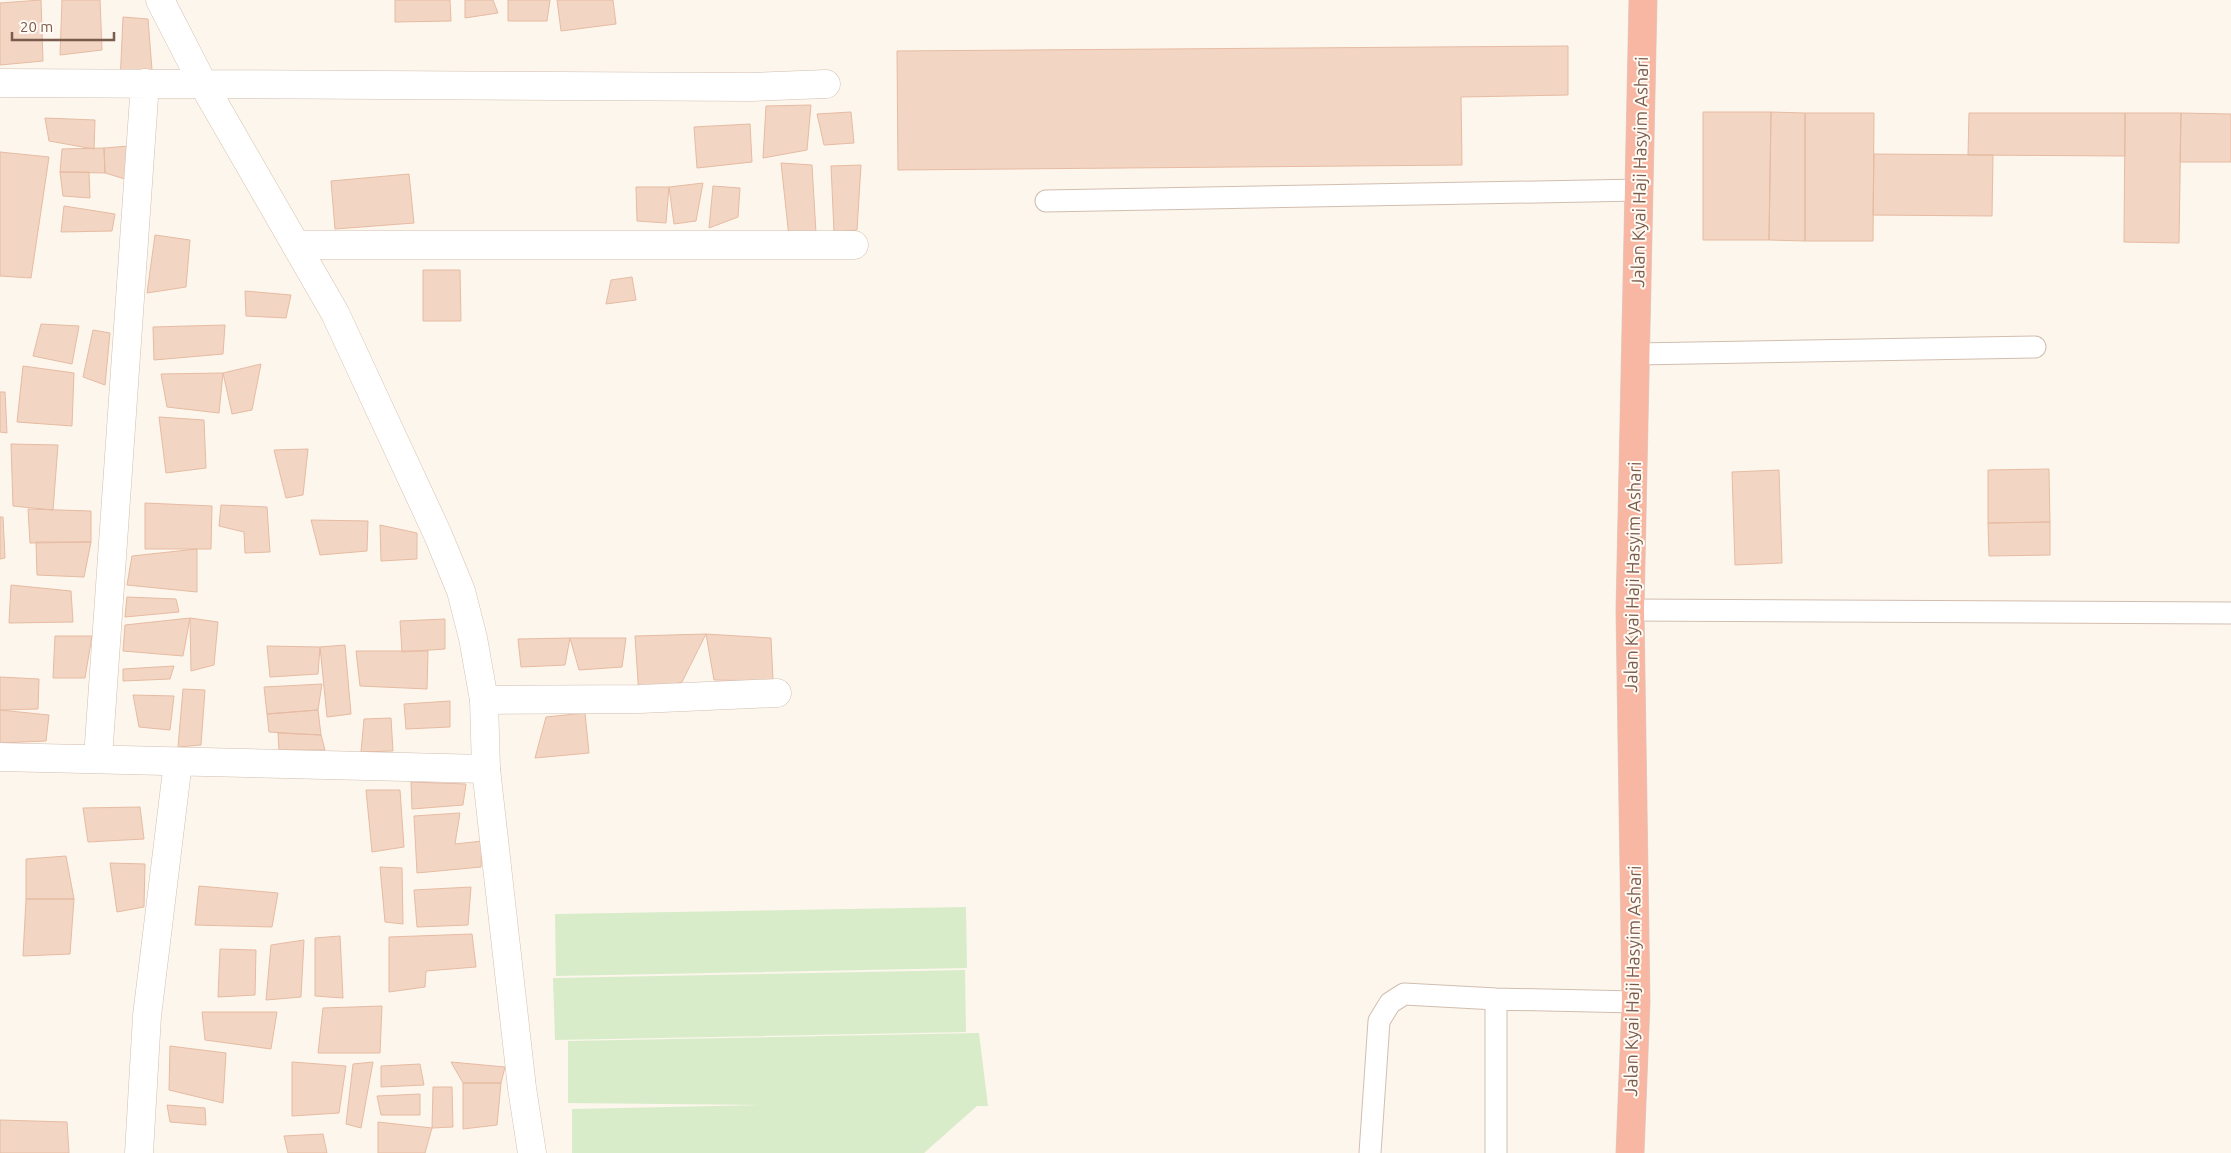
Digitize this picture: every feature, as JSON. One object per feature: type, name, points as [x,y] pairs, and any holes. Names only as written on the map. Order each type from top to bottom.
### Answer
[{"type":"highway","name":"Jalan Kyai Haji Hasyim Ashari","points":[[1630,1153],[1636,1002],[1630,610],[1643,0]]},
{"type":"street","points":[[160,0],[203,84],[335,313],[438,535],[463,600],[473,638],[484,700],[486,769],[522,1088],[532,1153]]},
{"type":"street","points":[[98,758],[145,83]]},
{"type":"street","points":[[0,84],[145,83],[742,87],[826,84]]},
{"type":"street","points":[[296,245],[854,245]]},
{"type":"street","points":[[484,700],[640,699],[778,693]]},
{"type":"street","points":[[0,757],[486,769]]},
{"type":"street","points":[[139,1153],[147,1016],[178,762]]},
{"type":"lane","points":[[1046,201],[1640,190]]},
{"type":"lane","points":[[1636,354],[2035,348]]},
{"type":"lane","points":[[1630,610],[2231,613]]},
{"type":"lane","points":[[1370,1153],[1379,1021],[1390,1003],[1404,994],[1496,1000],[1636,1002]]},
{"type":"lane","points":[[1496,1000],[1496,1153]]},
{"type":"green space","points":[[966,907],[967,968],[556,976],[555,914]]},
{"type":"green space","points":[[965,970],[966,1032],[555,1040],[553,978]]},
{"type":"green space","points":[[979,1033],[988,1106],[977,1106],[924,1153],[572,1153],[572,1109],[762,1105],[568,1103],[568,1041]]},
{"type":"building","points":[[41,0],[43,61],[0,65],[0,3]]},
{"type":"building","points":[[62,0],[100,0],[102,50],[60,55]]},
{"type":"building","points":[[395,0],[450,0],[451,21],[395,22]]},
{"type":"building","points":[[465,0],[493,0],[498,13],[465,18]]},
{"type":"building","points":[[508,0],[550,0],[547,21],[508,21]]},
{"type":"building","points":[[557,0],[613,0],[616,24],[561,31]]},
{"type":"building","points":[[123,17],[148,19],[152,70],[120,83]]},
{"type":"building","points":[[1568,46],[1568,95],[1461,97],[1462,165],[898,170],[897,51]]},
{"type":"building","points":[[811,105],[807,150],[763,158],[766,106]]},
{"type":"building","points":[[851,112],[854,143],[824,145],[817,114]]},
{"type":"building","points":[[1703,112],[1771,112],[1769,240],[1703,240]]},
{"type":"building","points":[[1771,112],[1805,113],[1805,241],[1769,240]]},
{"type":"building","points":[[1805,113],[1874,113],[1873,241],[1805,241]]},
{"type":"building","points":[[1969,113],[2125,113],[2125,156],[1968,155]]},
{"type":"building","points":[[2125,113],[2181,113],[2179,243],[2124,242]]},
{"type":"building","points":[[2181,113],[2231,114],[2231,162],[2180,162]]},
{"type":"building","points":[[45,118],[95,120],[94,149],[49,141]]},
{"type":"building","points":[[750,124],[752,162],[697,168],[694,127]]},
{"type":"building","points":[[129,146],[125,179],[105,173],[104,148]]},
{"type":"building","points":[[104,148],[105,173],[60,172],[62,149]]},
{"type":"building","points":[[0,152],[49,157],[31,278],[0,276]]},
{"type":"building","points":[[1874,154],[1993,155],[1992,216],[1873,215]]},
{"type":"building","points":[[781,163],[812,165],[816,233],[789,237]]},
{"type":"building","points":[[861,165],[857,230],[834,232],[831,166]]},
{"type":"building","points":[[60,172],[89,172],[90,198],[63,196]]},
{"type":"building","points":[[409,174],[414,223],[335,229],[331,181]]},
{"type":"building","points":[[703,183],[696,221],[674,224],[669,187]]},
{"type":"building","points":[[713,186],[740,188],[738,217],[709,228]]},
{"type":"building","points":[[636,187],[669,187],[666,223],[637,221]]},
{"type":"building","points":[[64,206],[115,214],[112,231],[61,232]]},
{"type":"building","points":[[155,235],[190,240],[186,287],[147,293]]},
{"type":"building","points":[[423,270],[460,270],[461,321],[423,321]]},
{"type":"building","points":[[632,277],[636,300],[606,304],[611,280]]},
{"type":"building","points":[[245,291],[291,295],[286,318],[246,316]]},
{"type":"building","points":[[41,324],[79,326],[72,364],[33,356]]},
{"type":"building","points":[[225,325],[223,354],[154,360],[153,327]]},
{"type":"building","points":[[93,330],[110,333],[105,385],[83,377]]},
{"type":"building","points":[[261,364],[252,410],[232,414],[223,373]]},
{"type":"building","points":[[23,366],[74,373],[72,426],[17,422]]},
{"type":"building","points":[[223,373],[219,413],[167,407],[161,374]]},
{"type":"building","points":[[0,392],[5,392],[7,433],[0,432]]},
{"type":"building","points":[[159,417],[204,420],[206,468],[166,473]]},
{"type":"building","points":[[11,444],[58,445],[53,510],[13,506]]},
{"type":"building","points":[[308,449],[303,495],[286,498],[274,450]]},
{"type":"building","points":[[2049,469],[2050,522],[1988,523],[1988,470]]},
{"type":"building","points":[[1779,470],[1782,563],[1735,565],[1732,472]]},
{"type":"building","points":[[145,503],[212,506],[211,549],[145,549]]},
{"type":"building","points":[[221,505],[267,507],[270,552],[245,553],[244,532],[219,526]]},
{"type":"building","points":[[28,509],[91,511],[91,542],[30,543]]},
{"type":"building","points":[[0,517],[3,517],[5,558],[0,559]]},
{"type":"building","points":[[311,520],[368,521],[367,551],[320,555]]},
{"type":"building","points":[[2050,522],[2050,555],[1989,556],[1988,523]]},
{"type":"building","points":[[380,525],[417,533],[417,559],[381,561]]},
{"type":"building","points":[[36,542],[91,542],[84,577],[37,575]]},
{"type":"building","points":[[197,549],[197,592],[127,585],[132,556]]},
{"type":"building","points":[[11,585],[71,591],[73,622],[9,623]]},
{"type":"building","points":[[127,597],[176,599],[179,612],[125,617]]},
{"type":"building","points":[[190,618],[183,656],[123,651],[125,625]]},
{"type":"building","points":[[190,618],[218,622],[214,665],[191,671]]},
{"type":"building","points":[[445,619],[445,649],[402,652],[400,621]]},
{"type":"building","points":[[706,634],[771,638],[773,681],[714,680]]},
{"type":"building","points":[[706,634],[682,682],[639,696],[635,636]]},
{"type":"building","points":[[55,636],[92,636],[85,678],[53,678]]},
{"type":"building","points":[[570,638],[565,665],[521,667],[518,639]]},
{"type":"building","points":[[570,638],[626,638],[622,667],[579,670]]},
{"type":"building","points":[[345,645],[351,714],[327,717],[320,647]]},
{"type":"building","points":[[267,646],[320,647],[318,674],[270,677]]},
{"type":"building","points":[[356,651],[428,651],[427,689],[360,686]]},
{"type":"building","points":[[174,666],[170,679],[123,681],[123,669]]},
{"type":"building","points":[[0,677],[39,679],[38,709],[0,710]]},
{"type":"building","points":[[322,684],[318,710],[267,714],[264,687]]},
{"type":"building","points":[[183,689],[205,690],[201,745],[178,747]]},
{"type":"building","points":[[133,695],[174,696],[170,730],[139,727]]},
{"type":"building","points":[[450,701],[450,727],[406,729],[404,704]]},
{"type":"building","points":[[0,710],[49,715],[46,741],[0,743]]},
{"type":"building","points":[[318,710],[321,735],[269,732],[267,714]]},
{"type":"building","points":[[585,713],[589,753],[535,758],[546,717]]},
{"type":"building","points":[[391,718],[393,751],[361,752],[364,719]]},
{"type":"building","points":[[278,733],[321,735],[325,750],[279,750]]},
{"type":"building","points":[[411,782],[466,784],[463,805],[412,809]]},
{"type":"building","points":[[366,790],[400,790],[404,847],[372,852]]},
{"type":"building","points":[[140,807],[144,839],[88,842],[83,808]]},
{"type":"building","points":[[460,813],[455,844],[482,841],[481,867],[417,873],[414,816]]},
{"type":"building","points":[[66,856],[74,899],[26,899],[26,859]]},
{"type":"building","points":[[110,863],[145,864],[144,907],[117,912]]},
{"type":"building","points":[[380,867],[402,868],[403,924],[385,922]]},
{"type":"building","points":[[199,886],[278,893],[272,927],[195,925]]},
{"type":"building","points":[[471,887],[468,925],[417,927],[414,890]]},
{"type":"building","points":[[26,899],[74,899],[70,954],[23,956]]},
{"type":"building","points":[[472,934],[476,967],[426,971],[425,987],[389,992],[389,937]]},
{"type":"building","points":[[340,936],[343,998],[315,996],[315,938]]},
{"type":"building","points":[[304,940],[301,997],[266,1000],[271,945]]},
{"type":"building","points":[[220,949],[256,950],[255,995],[218,997]]},
{"type":"building","points":[[382,1006],[380,1053],[318,1053],[323,1008]]},
{"type":"building","points":[[202,1012],[277,1012],[271,1049],[205,1040]]},
{"type":"building","points":[[170,1046],[226,1053],[223,1103],[169,1090]]},
{"type":"building","points":[[292,1062],[346,1066],[339,1113],[292,1116]]},
{"type":"building","points":[[373,1062],[361,1128],[346,1124],[353,1064]]},
{"type":"building","points":[[451,1062],[505,1067],[501,1083],[463,1083]]},
{"type":"building","points":[[420,1064],[424,1085],[381,1087],[381,1066]]},
{"type":"building","points":[[463,1083],[501,1083],[497,1125],[463,1129]]},
{"type":"building","points":[[433,1087],[452,1087],[453,1127],[432,1128]]},
{"type":"building","points":[[420,1094],[420,1115],[381,1115],[377,1096]]},
{"type":"building","points":[[167,1105],[205,1108],[206,1125],[170,1122]]},
{"type":"building","points":[[0,1120],[67,1122],[69,1153],[0,1153]]},
{"type":"building","points":[[378,1122],[432,1128],[425,1153],[378,1153]]},
{"type":"building","points":[[323,1134],[327,1153],[288,1153],[284,1136]]}]
